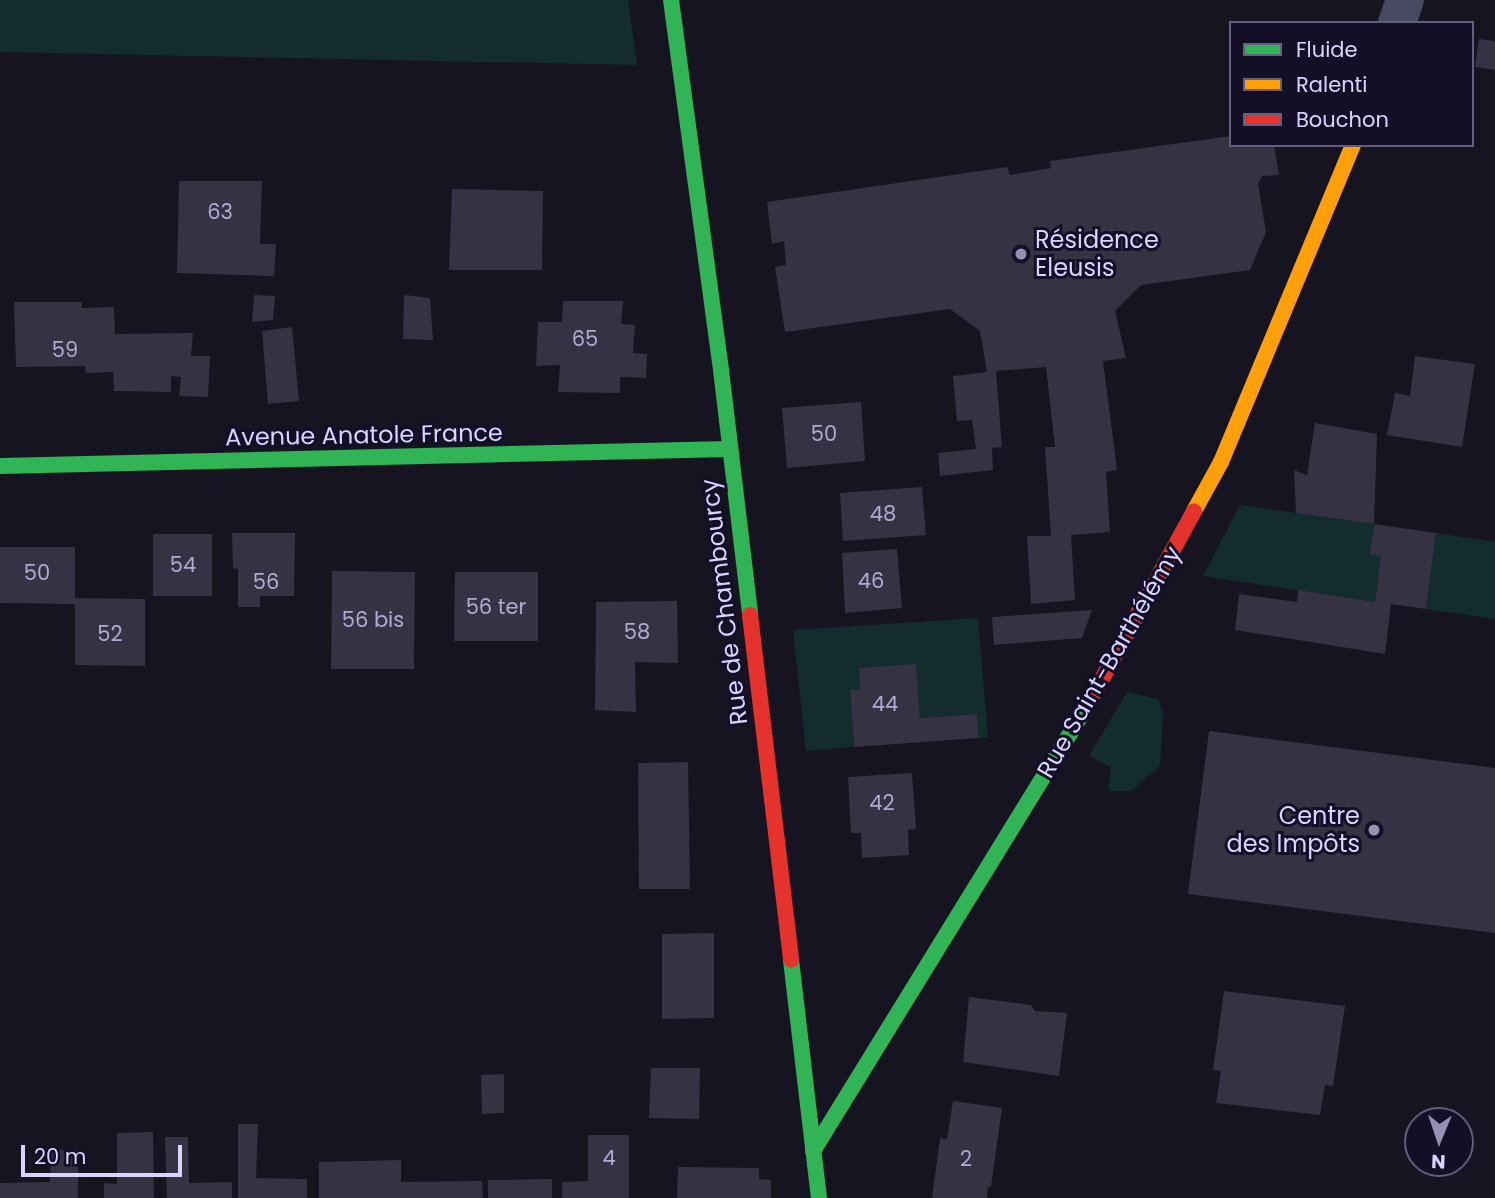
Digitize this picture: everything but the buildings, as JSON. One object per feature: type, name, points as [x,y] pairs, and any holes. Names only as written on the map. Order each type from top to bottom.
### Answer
[{"type":"street","name":"Rue de Chambourcy","points":[[671,0],[722,370],[729,449],[819,1198]]},
{"type":"street","points":[[1398,21],[1405,0]]},
{"type":"street","name":"Rue Saint-Barthélémy","points":[[813,1151],[1094,695],[1214,474],[1352,147]]},
{"type":"street","name":"Avenue Anatole France","points":[[0,466],[729,449]]},
{"type":"green space","points":[[0,0],[628,0],[637,65],[0,52]]},
{"type":"green space","points":[[1240,505],[1374,524],[1370,555],[1381,556],[1375,602],[1203,576]]},
{"type":"green space","points":[[1436,533],[1495,542],[1495,619],[1426,609]]},
{"type":"green space","points":[[978,618],[988,737],[978,738],[976,714],[920,718],[916,664],[860,690],[850,691],[854,747],[806,751],[793,630]]},
{"type":"green space","points":[[1127,692],[1158,699],[1163,713],[1160,766],[1131,791],[1108,791],[1111,767],[1089,756]]},
{"type":"traffic: fast","points":[[671,0],[721,370],[750,615]]},
{"type":"traffic: fast","points":[[0,466],[729,449]]},
{"type":"traffic: fast","points":[[813,1151],[1087,706]]},
{"type":"traffic: fast","points":[[791,960],[819,1198]]},
{"type":"traffic: slow","points":[[1194,511],[1221,462],[1352,147]]},
{"type":"traffic: jam","points":[[1087,706],[1194,511]]},
{"type":"traffic: jam","points":[[750,615],[791,960]]},
{"type":"place","name":"Résidence Eleusis","points":[[1021,254]]},
{"type":"place","name":"Centre des Impôts","points":[[1374,830]]}]
